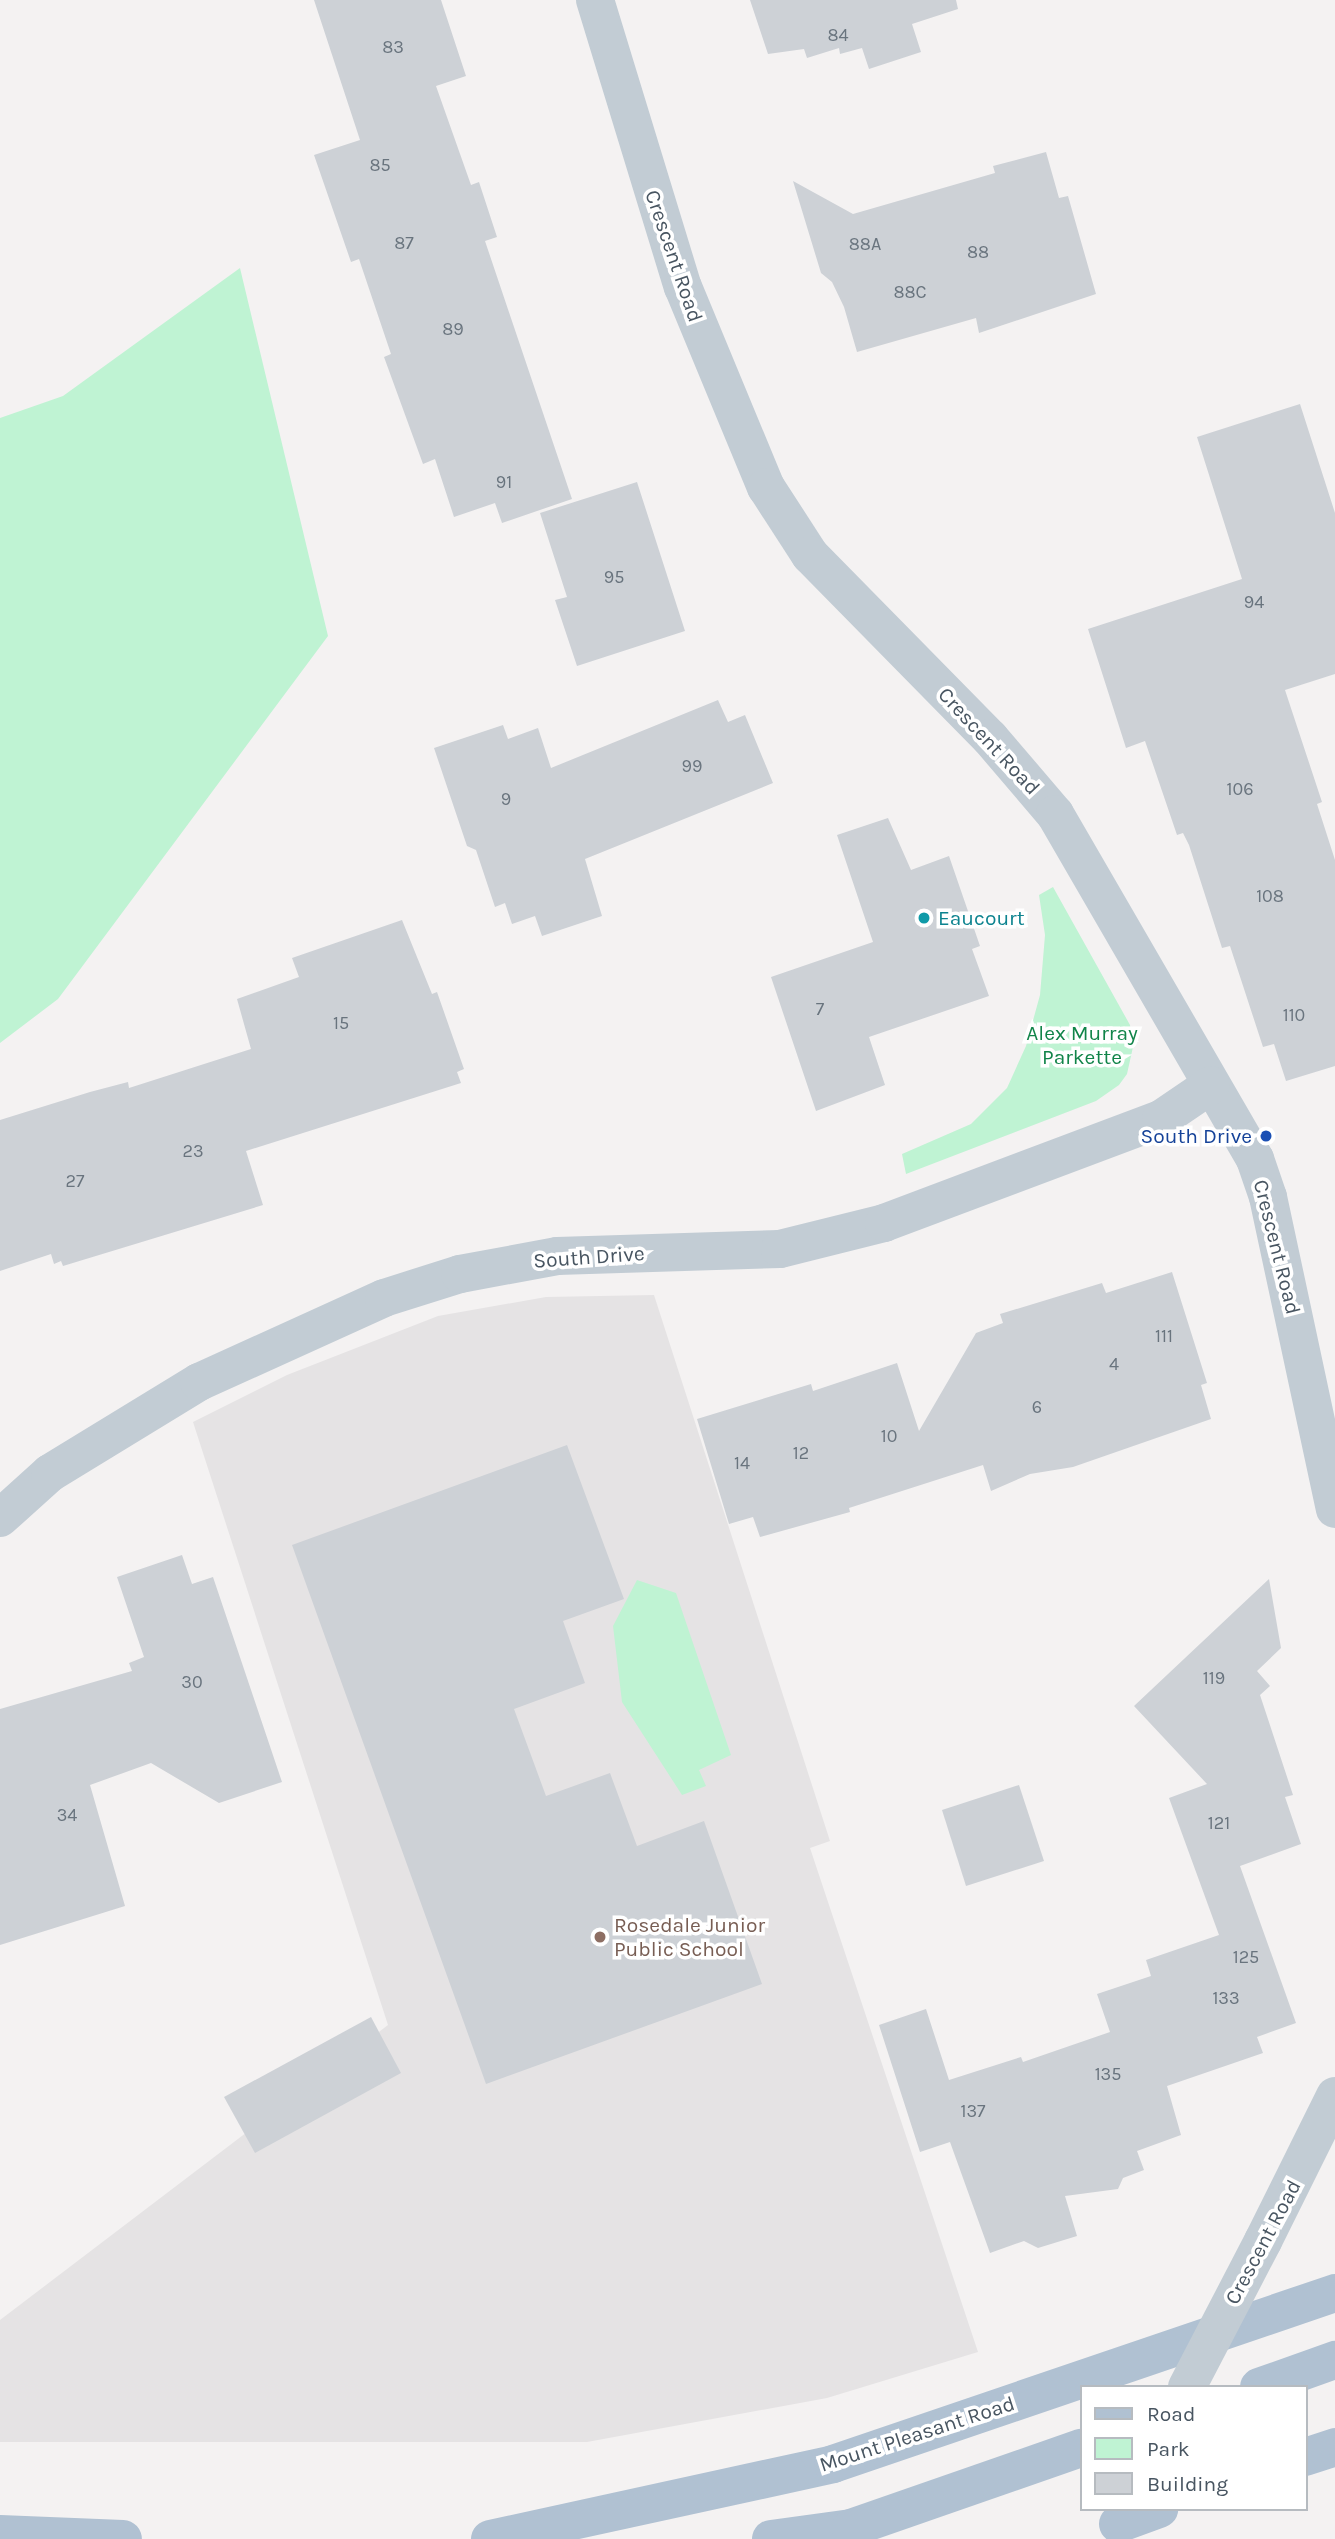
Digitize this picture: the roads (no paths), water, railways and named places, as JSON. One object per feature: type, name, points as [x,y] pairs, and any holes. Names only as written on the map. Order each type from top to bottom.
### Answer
[{"type":"main road","name":"Mount Pleasant Road","points":[[490,2539],[833,2464],[1335,2293]]},
{"type":"main road","points":[[1265,2385],[1335,2360]]},
{"type":"main road","points":[[1307,2456],[1335,2447]]},
{"type":"main road","points":[[771,2539],[851,2528],[1080,2448]]},
{"type":"main road","points":[[1118,2524],[1153,2511]]},
{"type":"main road","points":[[0,2534],[123,2539]]},
{"type":"street","name":"Crescent Road","points":[[595,0],[683,287],[766,487],[810,555],[990,738],[1055,814],[1255,1159],[1268,1197],[1335,1509]]},
{"type":"street","name":"South Drive","points":[[0,1518],[50,1473],[199,1382],[384,1298],[460,1273],[557,1256],[780,1249],[884,1223],[1161,1119],[1211,1085]]},
{"type":"street","name":"Crescent Road","points":[[1189,2385],[1335,2096]]},
{"type":"place","name":"Eaucourt","points":[[924,918]]},
{"type":"place","name":"South Drive","points":[[1266,1136]]},
{"type":"place","name":"Rosedale Junior Public School","points":[[600,1937]]},
{"type":"park label","name":"Alex Murray Parkette","points":[[1082,1045]]}]
